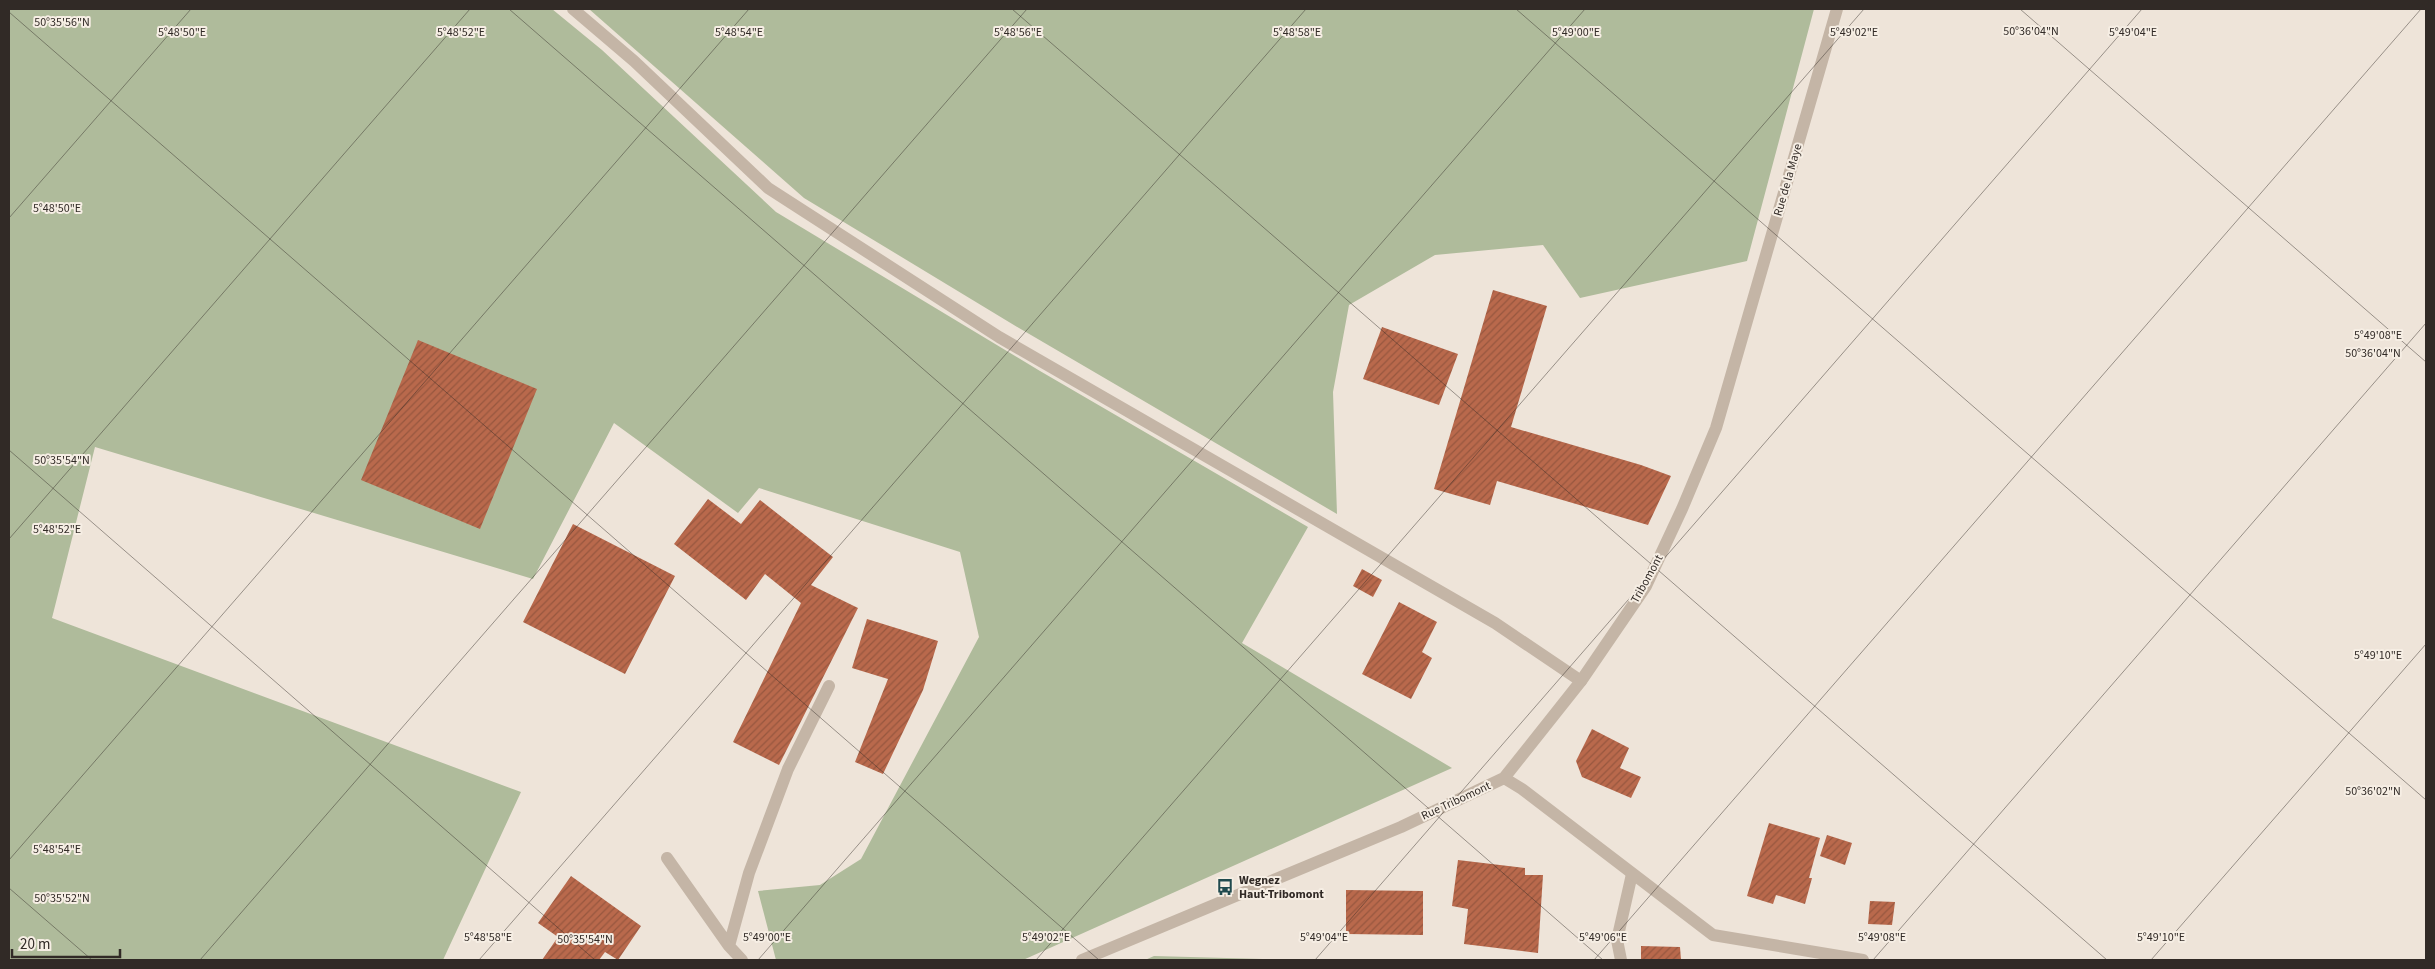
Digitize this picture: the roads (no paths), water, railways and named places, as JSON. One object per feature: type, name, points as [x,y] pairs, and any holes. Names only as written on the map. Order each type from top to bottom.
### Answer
[{"type":"street","points":[[573,9],[634,61],[768,188],[999,337],[1487,618],[1581,681]]},
{"type":"street","name":"Rue de la Maye","points":[[1739,352],[1836,9]]},
{"type":"street","name":"Tribomont","points":[[1504,778],[1581,681],[1646,586],[1682,509],[1716,428],[1739,352]]},
{"type":"street","points":[[730,946],[748,873],[788,769],[829,686]]},
{"type":"street","name":"Rue Tribomont","points":[[1082,960],[1401,827],[1504,778],[1522,789],[1714,935],[1861,960]]},
{"type":"street","points":[[667,858],[742,960]]},
{"type":"street","points":[[1621,960],[1617,940],[1632,874]]},
{"type":"place","name":"Wegnez Haut-Tribomont","points":[[1225,887]]}]
